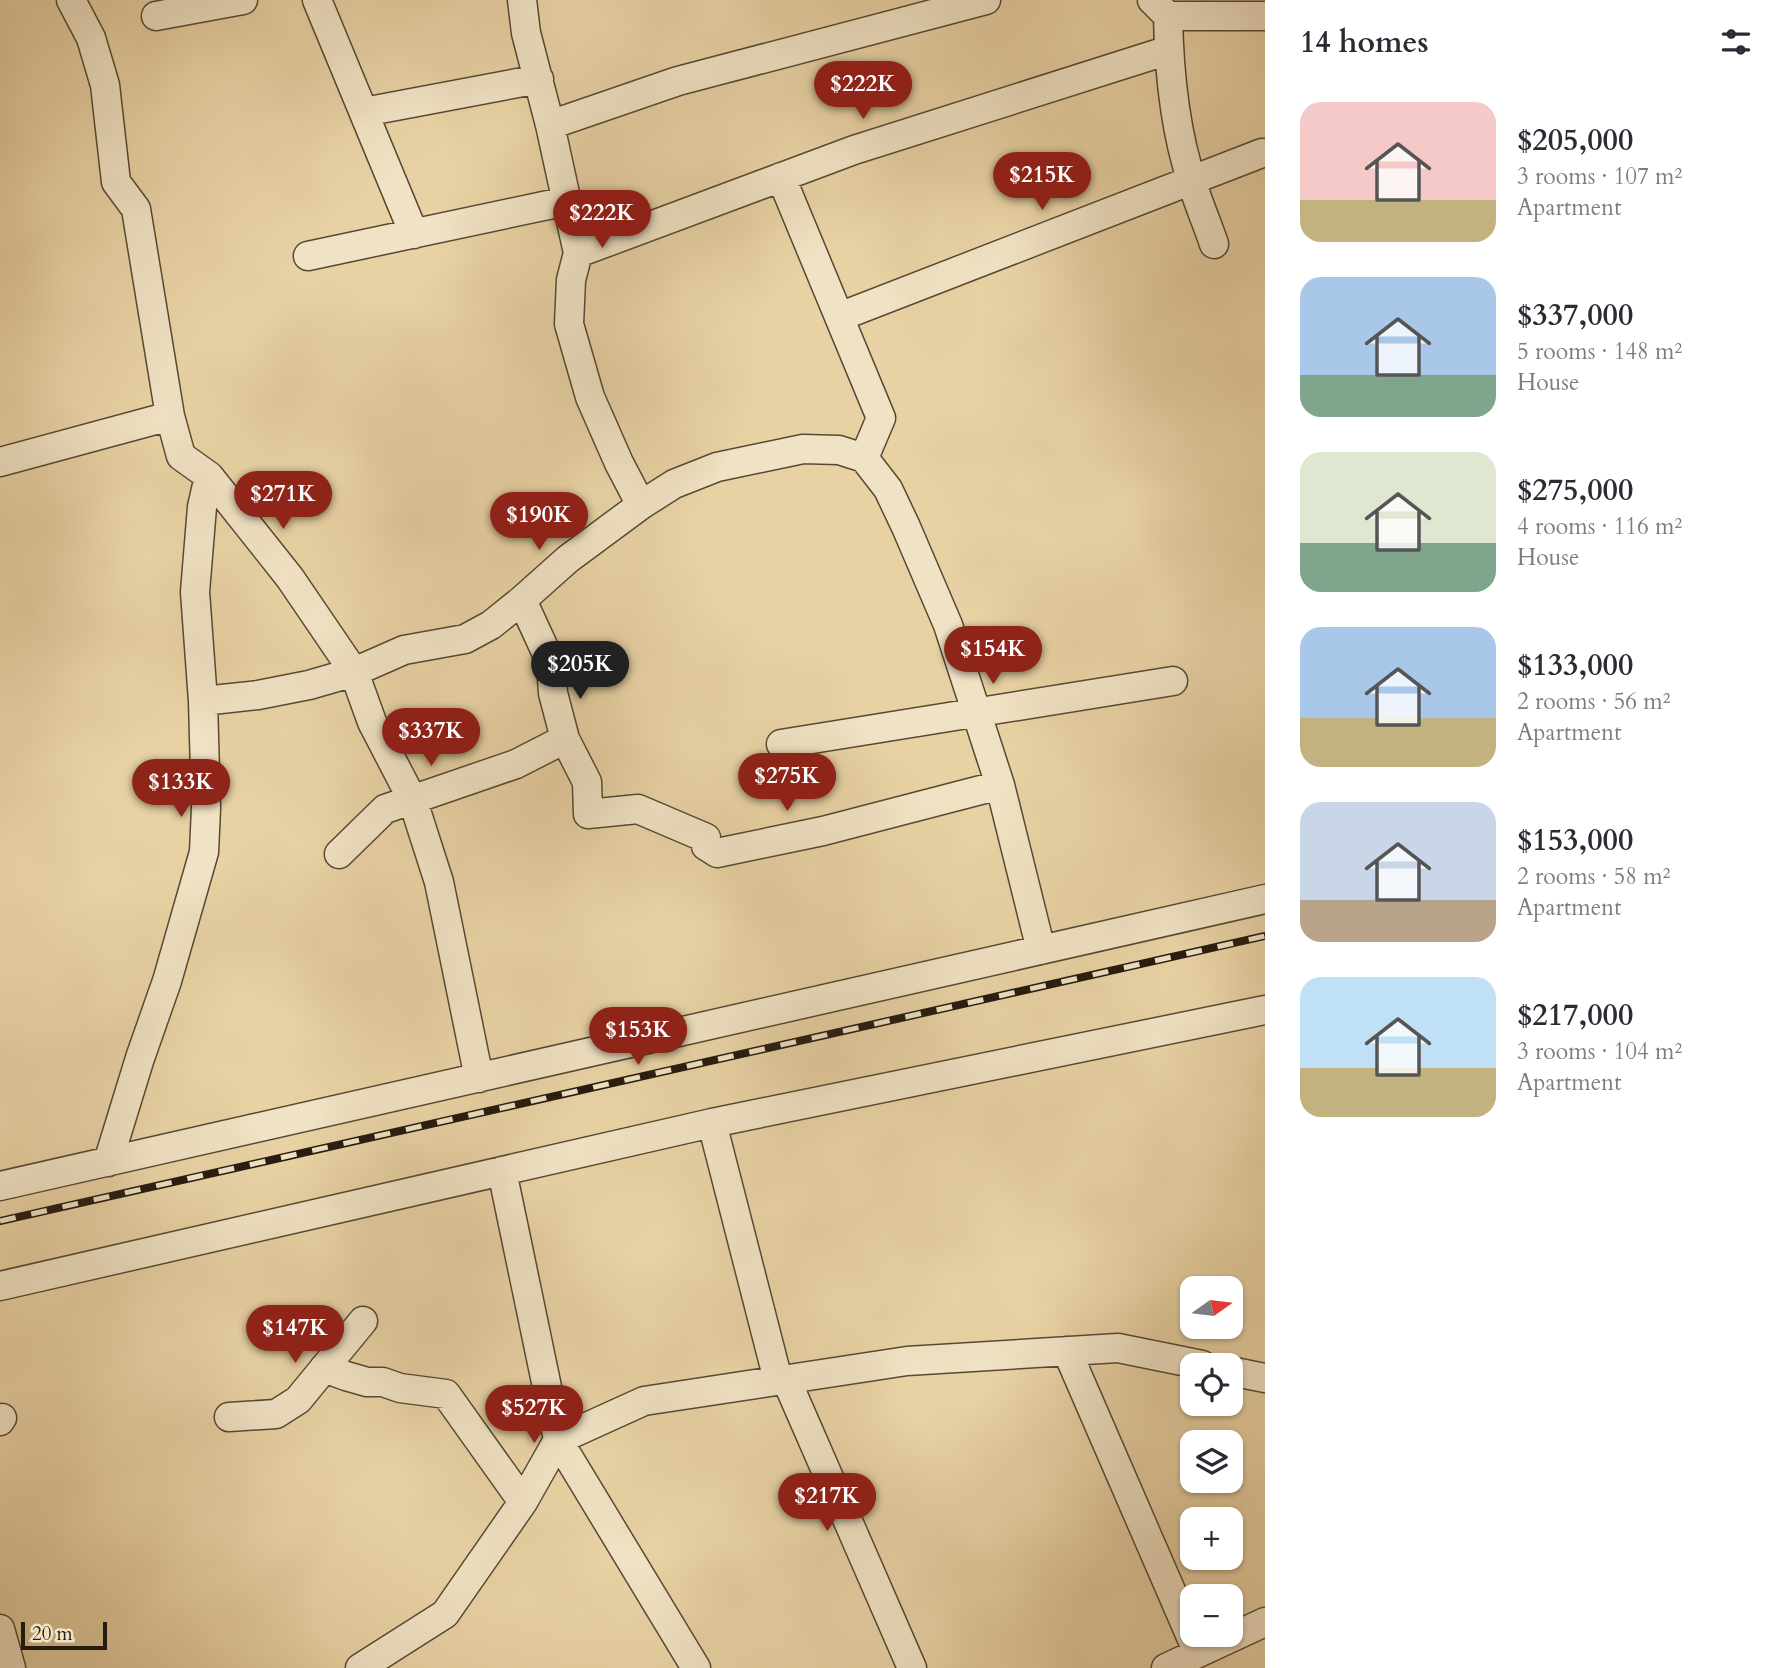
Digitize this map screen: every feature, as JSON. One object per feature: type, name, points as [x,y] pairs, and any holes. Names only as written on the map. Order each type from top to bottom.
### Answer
[{"type":"street","points":[[71,0],[90,37],[105,85],[116,182],[136,209],[170,416],[181,456],[209,476],[290,578],[354,672],[372,722],[413,801],[439,881],[479,1078]]},
{"type":"street","points":[[156,16],[243,0]]},
{"type":"street","points":[[317,0],[414,234]]},
{"type":"street","points":[[522,0],[526,33],[550,125],[578,253],[571,280],[569,324],[590,397],[640,505]]},
{"type":"street","points":[[550,125],[678,82],[986,0]]},
{"type":"street","points":[[1214,244],[1191,180],[1178,126],[1160,8],[1265,16]]},
{"type":"street","points":[[578,253],[854,150],[1168,50]]},
{"type":"street","points":[[364,112],[539,79]]},
{"type":"street","points":[[839,317],[1262,153]]},
{"type":"street","points":[[781,177],[881,418],[864,458]]},
{"type":"street","points":[[308,256],[567,201]]},
{"type":"street","points":[[0,462],[170,416]]},
{"type":"street","points":[[203,701],[258,695],[309,685],[354,672],[404,650],[465,639],[491,625],[568,559],[640,505],[674,484],[718,467],[803,449],[839,450],[864,458],[888,489],[948,625],[1000,785],[1041,950]]},
{"type":"street","points":[[108,1162],[167,981],[204,852],[206,808],[203,701],[195,592],[202,507],[209,476]]},
{"type":"street","points":[[522,600],[551,663],[553,693],[565,740],[587,782],[588,814],[638,809],[706,838],[706,846],[717,853],[823,831],[1000,785]]},
{"type":"street","points":[[781,744],[1172,681]]},
{"type":"street","points":[[339,855],[384,809],[516,764],[565,740]]},
{"type":"street","points":[[0,1186],[1265,899]]},
{"type":"street","points":[[0,1286],[712,1123],[1265,1010]]},
{"type":"street","points":[[712,1123],[782,1380],[912,1668]]},
{"type":"street","points":[[502,1171],[558,1440],[696,1668]]},
{"type":"street","points":[[229,1417],[276,1414],[298,1400],[363,1321]]},
{"type":"street","points":[[360,1668],[444,1614],[523,1502],[558,1440],[644,1401],[907,1361],[1118,1348],[1180,1361]]},
{"type":"street","points":[[1067,1351],[1198,1653]]},
{"type":"street","points":[[324,1368],[367,1382],[383,1382],[400,1388],[446,1394],[523,1502]]},
{"type":"street","points":[[1243,1374],[1265,1378]]},
{"type":"street","points":[[1166,1668],[1265,1622]]},
{"type":"street","points":[[0,1629],[10,1668]]},
{"type":"railway","points":[[0,1221],[1265,936]]}]
